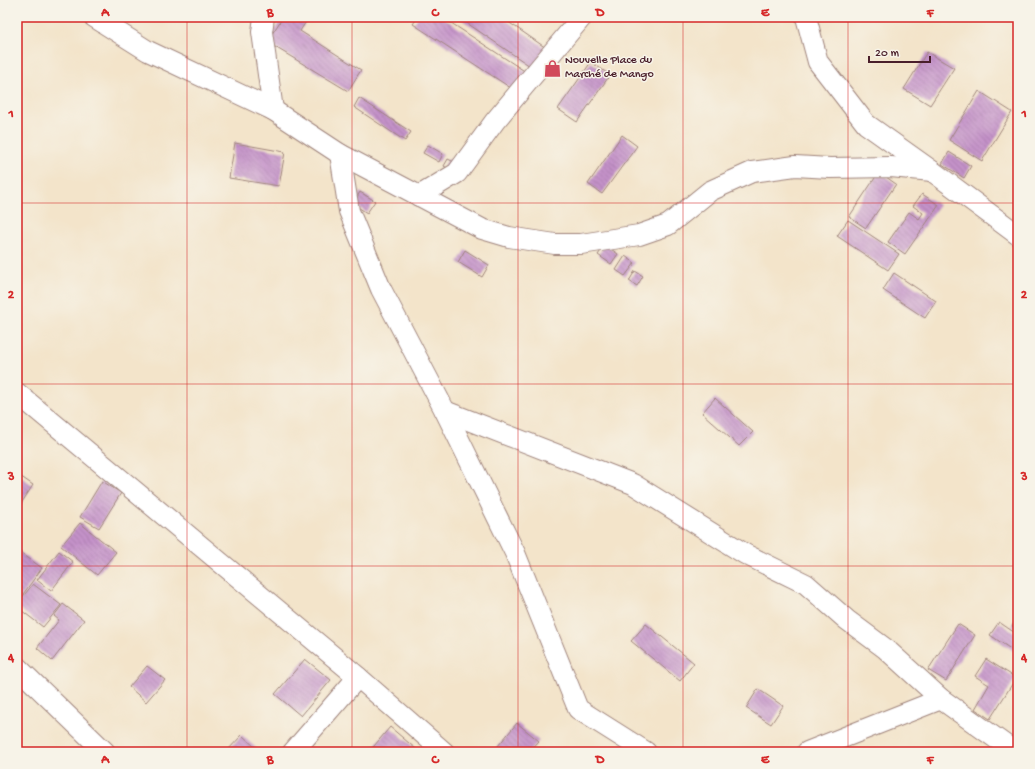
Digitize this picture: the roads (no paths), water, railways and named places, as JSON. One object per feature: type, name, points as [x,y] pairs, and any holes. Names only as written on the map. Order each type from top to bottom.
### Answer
[{"type":"street","points":[[94,17],[148,50],[273,110],[340,154],[419,196],[482,229],[509,237],[555,244],[582,244],[627,238],[668,225],[710,191],[752,172],[795,166],[830,168],[891,167],[932,170]]},
{"type":"street","points":[[264,17],[262,32],[273,110]]},
{"type":"street","points":[[419,196],[457,173],[495,121],[582,17]]},
{"type":"street","points":[[806,17],[818,62],[866,124],[932,170],[1018,235]]},
{"type":"street","points":[[340,154],[349,211],[382,289],[445,411],[515,553],[578,709],[646,752]]},
{"type":"street","points":[[19,397],[358,677],[444,752]]},
{"type":"street","points":[[445,411],[632,484],[745,554],[806,584],[847,620],[886,650],[941,699],[1015,752]]},
{"type":"street","points":[[17,667],[105,752]]},
{"type":"street","points":[[293,752],[358,677]]},
{"type":"street","points":[[807,752],[941,699]]},
{"type":"place","name":"Nouvelle Place du Marché de Mango","points":[[552,68]]}]
